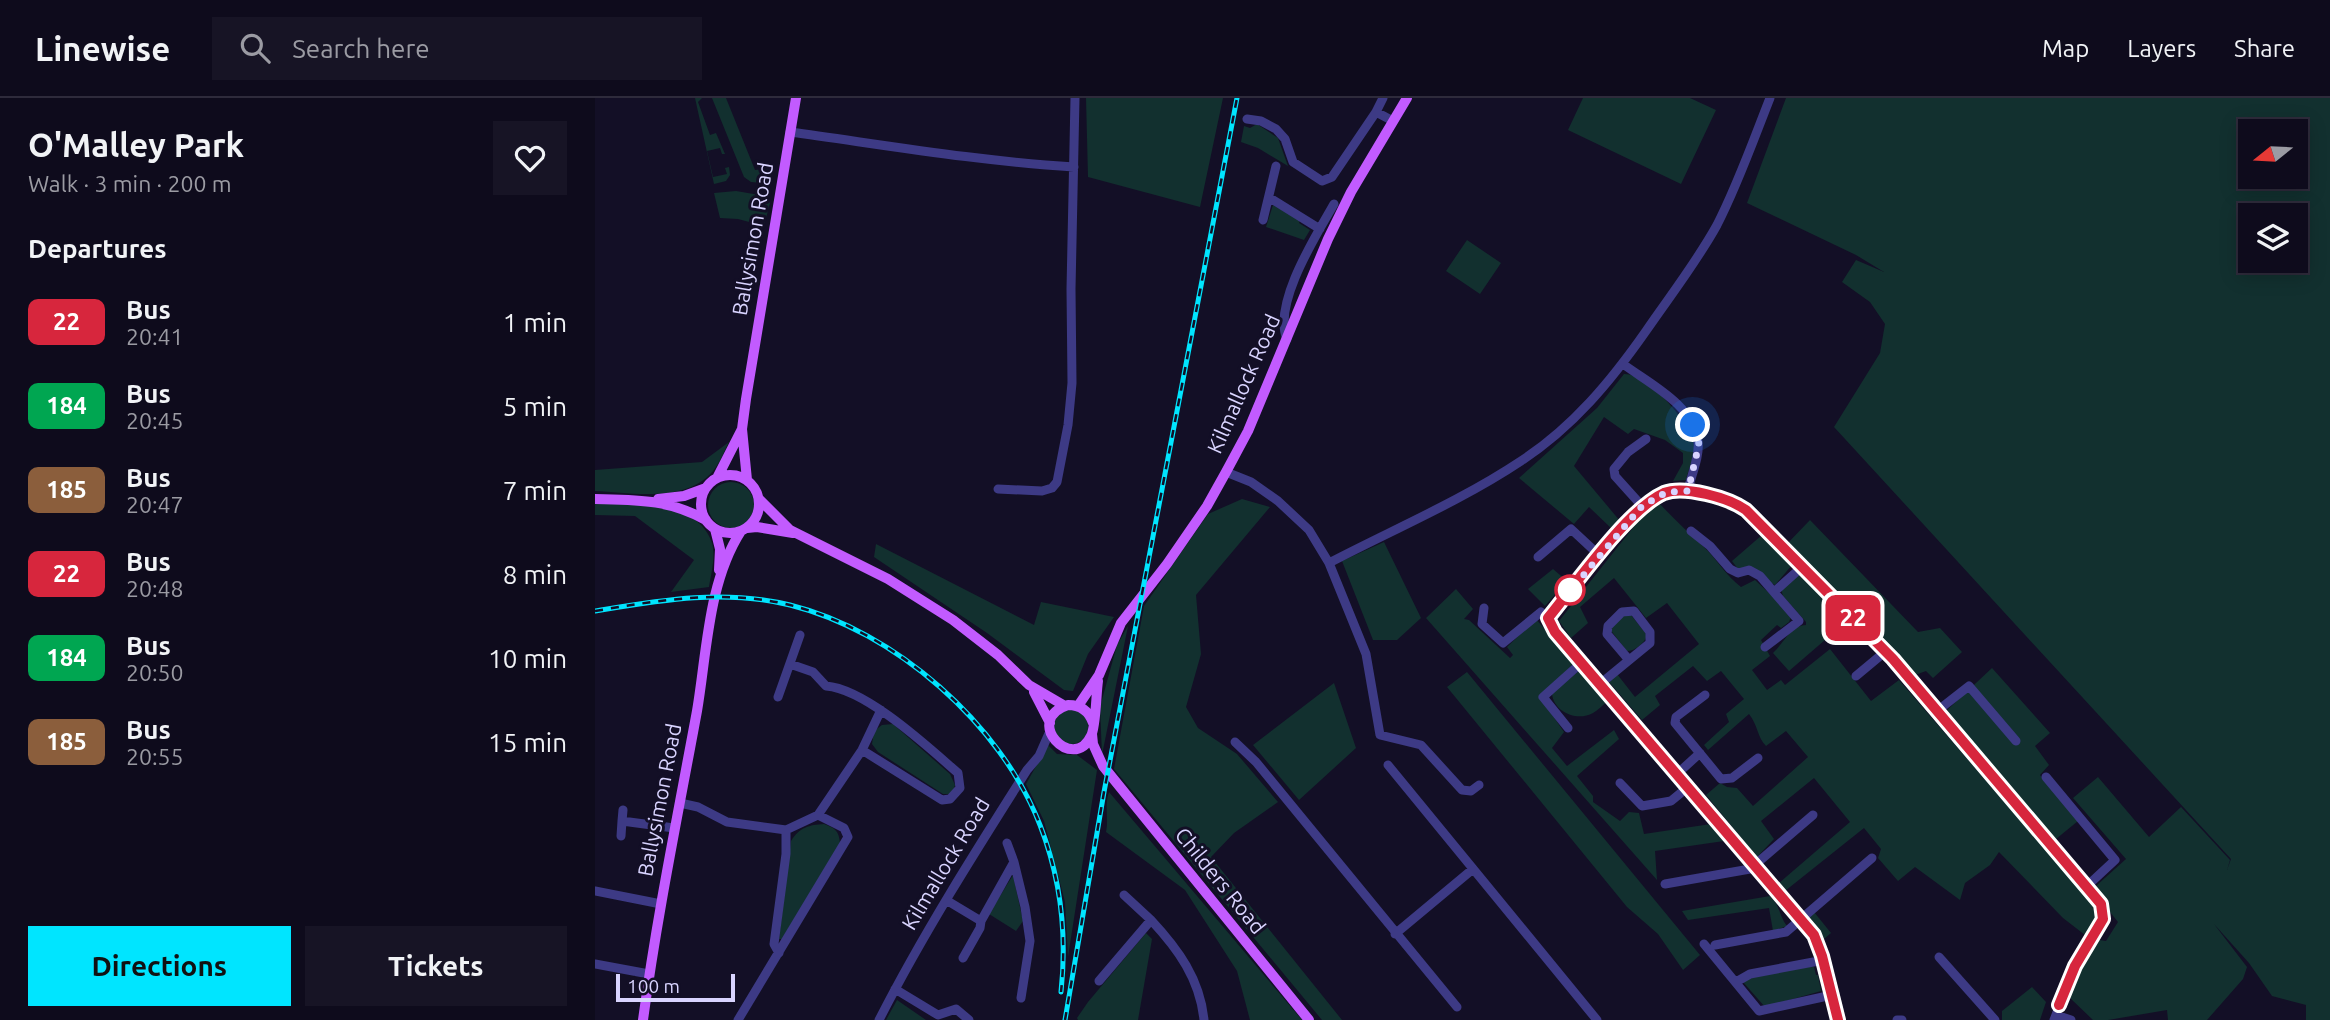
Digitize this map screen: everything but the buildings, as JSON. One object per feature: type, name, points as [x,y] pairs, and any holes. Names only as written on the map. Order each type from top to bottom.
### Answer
[{"type":"main road","name":"Ballysimon Road","points":[[747,480],[742,429],[756,330],[796,98]]},
{"type":"main road","name":"Kilmallock Road","points":[[1078,706],[1099,675],[1121,624],[1167,564],[1207,506],[1226,472],[1248,431],[1309,283],[1351,192],[1407,98]]},
{"type":"main road","name":"Ballysimon Road","points":[[717,478],[742,429]]},
{"type":"main road","points":[[595,499],[648,500],[684,496],[706,488],[717,478],[735,475],[747,480],[755,488],[759,499],[799,535],[888,579],[953,620],[998,655],[1029,685],[1065,706],[1078,706],[1087,712],[1093,729],[1083,746],[1073,749],[1057,743],[1029,685]]},
{"type":"main road","points":[[706,488],[701,504],[706,520]]},
{"type":"main road","points":[[744,530],[757,517],[759,499]]},
{"type":"main road","points":[[648,500],[682,508],[706,520],[715,529],[728,533],[757,527],[799,535]]},
{"type":"main road","name":"Ballysimon Road","points":[[715,529],[720,549],[718,587]]},
{"type":"main road","name":"Ballysimon Road","points":[[643,1020],[674,828],[718,587],[725,562],[744,530]]},
{"type":"main road","name":"Kilmallock Road","points":[[1093,729],[1099,675]]},
{"type":"main road","points":[[1050,727],[1057,711],[1065,706]]},
{"type":"main road","name":"Childers Road","points":[[1093,729],[1093,744],[1103,766],[1309,1020]]},
{"type":"main road","name":"Childers Road","points":[[1073,749],[1103,766]]},
{"type":"street","points":[[998,489],[1051,490],[1057,482],[1069,425],[1072,383],[1075,98]]},
{"type":"street","points":[[1247,119],[1261,121],[1276,129],[1287,144],[1293,162],[1316,178],[1326,181],[1332,177],[1383,98]]},
{"type":"street","points":[[1329,563],[1476,488],[1521,461],[1547,442],[1592,401],[1623,364],[1675,292],[1715,228],[1742,170],[1770,98]]},
{"type":"street","points":[[1376,112],[1393,121]]},
{"type":"street","points":[[790,132],[1016,163],[1074,166]]},
{"type":"street","points":[[1263,220],[1276,166]]},
{"type":"street","points":[[1270,198],[1320,229]]},
{"type":"street","points":[[1287,339],[1283,328],[1284,318],[1296,278],[1310,243],[1334,204]]},
{"type":"street","points":[[1296,278],[1309,283]]},
{"type":"street","points":[[1623,364],[1679,405],[1693,425],[1699,444],[1688,491]]},
{"type":"street","points":[[1642,506],[1615,476],[1614,469],[1628,452],[1646,439]]},
{"type":"street","points":[[1226,472],[1251,482],[1278,500],[1309,530],[1329,563],[1366,654],[1380,735],[1421,745],[1462,790],[1471,791],[1479,785]]},
{"type":"street","points":[[1548,618],[1642,506],[1667,492],[1688,491],[1739,505],[1886,651],[2101,904],[2103,919],[2075,966],[2056,1013],[2071,1020]]},
{"type":"street","points":[[1538,557],[1571,529],[1599,555]]},
{"type":"street","points":[[1691,531],[1710,545],[1730,569],[1738,573],[1749,570],[1759,576],[1799,621],[1765,647]]},
{"type":"street","points":[[1774,592],[1803,566]]},
{"type":"street","points":[[1484,608],[1482,624],[1503,643],[1541,612],[1548,618],[1555,632],[1581,663],[1814,935],[1824,960],[1838,1020]]},
{"type":"street","points":[[1600,684],[1650,643],[1650,632],[1634,611],[1622,612],[1608,626],[1607,634],[1629,660]]},
{"type":"street","points":[[778,697],[800,635]]},
{"type":"street","points":[[1856,676],[1886,651]]},
{"type":"street","points":[[1568,728],[1543,697],[1581,663]]},
{"type":"street","points":[[790,664],[813,672],[827,686],[837,687],[881,710],[914,734],[958,773],[960,788],[950,799],[942,800],[862,750]]},
{"type":"street","points":[[1937,711],[1969,686],[2016,741]]},
{"type":"street","points":[[1705,695],[1676,717],[1675,723],[1721,779],[1732,778],[1758,758]]},
{"type":"street","points":[[680,803],[698,807],[727,822],[786,830],[818,815],[862,750],[881,710]]},
{"type":"street","name":"Kilmallock Road","points":[[879,1020],[964,868],[1039,755],[1050,727]]},
{"type":"street","points":[[1235,742],[1256,762],[1457,1007]]},
{"type":"street","points":[[1677,774],[1700,753]]},
{"type":"street","points":[[1388,765],[1597,1020]]},
{"type":"street","points":[[2046,777],[2115,860],[2087,886]]},
{"type":"street","points":[[1620,783],[1642,806],[1671,801],[1688,787]]},
{"type":"street","points":[[621,836],[623,810]]},
{"type":"street","points":[[738,1020],[848,837],[844,828],[818,815]]},
{"type":"street","points":[[1665,884],[1750,869],[1812,815]]},
{"type":"street","points":[[622,821],[674,828]]},
{"type":"street","points":[[779,953],[774,944],[786,854],[786,830]]},
{"type":"street","points":[[1007,843],[1025,907],[1030,942],[1021,998]]},
{"type":"street","points":[[1832,995],[1764,1011],[1756,1007],[1710,945],[1782,934],[1872,858]]},
{"type":"street","points":[[963,958],[1014,862]]},
{"type":"street","points":[[1395,934],[1473,869]]},
{"type":"street","points":[[595,891],[661,904]]},
{"type":"street","points":[[1124,895],[1151,920],[1186,962],[1196,984],[1204,1020]]},
{"type":"street","points":[[946,900],[981,920]]},
{"type":"street","points":[[1099,981],[1151,920]]},
{"type":"street","points":[[1939,957],[1995,1020]]},
{"type":"street","points":[[1736,982],[1750,974],[1824,960]]},
{"type":"street","points":[[595,964],[649,974]]},
{"type":"street","points":[[895,989],[938,1015],[955,1009],[969,1020]]},
{"type":"green space","points":[[695,98],[702,98],[698,102],[710,135],[716,133],[725,154],[722,154],[720,148],[707,151],[713,177],[727,174],[725,168],[729,167],[730,175],[726,181],[714,184]]},
{"type":"green space","points":[[712,98],[726,98],[755,170],[774,168],[771,184],[751,182],[744,177]]},
{"type":"green space","points":[[1086,98],[1223,98],[1200,207],[1088,177]]},
{"type":"green space","points":[[1583,98],[1690,98],[1716,110],[1681,184],[1568,130]]},
{"type":"green space","points":[[1786,98],[2330,98],[2330,1020],[2306,1020],[2306,1005],[2272,996],[2249,963],[2214,924],[2247,967],[2243,979],[2207,1020],[2168,1020],[2167,1010],[2093,1020],[2069,997],[2072,986],[2099,940],[2106,941],[2118,922],[2096,886],[2126,859],[2073,798],[2098,777],[2149,837],[2181,807],[2230,860],[2227,870],[2231,859],[1834,427],[1880,353],[1885,324],[1870,302],[1842,282],[1856,260],[1884,272],[1856,255],[1747,203]]},
{"type":"green space","points":[[1257,124],[1278,138],[1288,166],[1258,148],[1241,142],[1244,126],[1250,128]]},
{"type":"green space","points":[[736,191],[765,196],[770,203],[764,226],[738,219],[720,218],[714,193]]},
{"type":"green space","points":[[1273,205],[1300,220],[1299,223],[1310,230],[1304,240],[1266,227]]},
{"type":"green space","points":[[1467,240],[1501,263],[1480,294],[1446,271]]},
{"type":"green space","points":[[1624,374],[1634,376],[1656,391],[1686,426],[1692,437],[1694,451],[1686,480],[1673,481],[1683,463],[1683,453],[1665,440],[1634,429],[1628,434],[1604,417],[1574,466],[1620,521],[1612,529],[1589,507],[1574,524],[1519,478],[1597,408]]},
{"type":"green space","points":[[729,442],[716,467],[705,479],[692,487],[660,494],[595,491],[595,470],[702,462]]},
{"type":"green space","points":[[731,482],[747,489],[754,505],[747,521],[731,528],[715,521],[708,505],[715,489]]},
{"type":"green space","points":[[1242,499],[1270,507],[1196,595],[1201,654],[1186,707],[1198,728],[1237,754],[1278,802],[1234,833],[1211,857],[1342,1020],[1322,1020],[1114,769],[1144,606],[1208,514]]},
{"type":"green space","points":[[1658,502],[1736,583],[1741,587],[1755,580],[1791,617],[1789,622],[1781,628],[1777,625],[1761,640],[1770,656],[1752,670],[1767,690],[1781,680],[1785,685],[1830,649],[1871,701],[1899,680],[2096,908],[2096,921],[2085,935],[2063,918],[1999,852],[1990,865],[1965,883],[1960,900],[1915,867],[1898,881],[1878,858],[1881,849],[1864,828],[1785,891],[1779,883],[1850,822],[1814,778],[1761,821],[1774,839],[1757,857],[1706,795],[1720,783],[1737,788],[1753,806],[1808,757],[1786,731],[1766,746],[1749,714],[1708,750],[1704,745],[1729,722],[1726,714],[1744,699],[1721,671],[1707,681],[1693,666],[1655,696],[1660,705],[1642,720],[1609,682],[1617,674],[1635,697],[1699,644],[1667,603],[1646,618],[1614,578],[1580,607],[1588,623],[1571,638],[1559,621],[1651,505]]},
{"type":"green space","points":[[595,503],[662,507],[693,518],[704,529],[712,543],[709,587],[671,592],[694,560],[635,516],[595,515]]},
{"type":"green space","points":[[1810,520],[1918,632],[1940,628],[1962,652],[1933,678],[1926,671],[1915,675],[1786,545]]},
{"type":"green space","points":[[1762,535],[1792,565],[1775,585],[1750,566],[1738,569],[1732,561]]},
{"type":"green space","points":[[1384,542],[1421,618],[1397,640],[1373,640],[1342,561]]},
{"type":"green space","points":[[876,544],[1034,625],[1041,602],[1114,617],[1088,654],[1073,691],[1064,690],[987,633],[874,557]]},
{"type":"green space","points":[[1553,569],[1567,581],[1545,606],[1528,589]]},
{"type":"green space","points":[[1800,573],[1847,621],[1789,671],[1773,653],[1791,632],[1806,625],[1783,596],[1781,589]]},
{"type":"green space","points":[[1456,589],[1473,609],[1464,619],[1469,620],[1510,658],[1513,655],[1507,647],[1536,619],[1574,663],[1540,697],[1564,732],[1552,748],[1567,766],[1614,730],[1619,739],[1577,776],[1593,796],[1593,802],[1620,821],[1629,812],[1639,813],[1644,834],[1711,824],[1724,841],[1655,851],[1657,880],[1426,618]]},
{"type":"green space","points":[[1624,614],[1631,615],[1647,635],[1642,644],[1630,651],[1627,651],[1612,632],[1612,625]]},
{"type":"green space","points":[[1128,626],[1102,755],[1100,707],[1117,645]]},
{"type":"green space","points":[[1992,668],[2050,733],[2035,746],[2049,765],[2040,775],[2078,821],[2056,839],[1944,713]]},
{"type":"green space","points":[[1581,669],[1607,702],[1587,716],[1574,716],[1557,706],[1552,694]]},
{"type":"green space","points":[[1467,672],[1700,955],[1683,970],[1658,934],[1627,907],[1447,687]]},
{"type":"green space","points":[[1334,683],[1356,748],[1299,800],[1253,745]]},
{"type":"green space","points":[[1071,710],[1083,715],[1088,727],[1083,739],[1071,744],[1059,739],[1054,727],[1059,715]]},
{"type":"green space","points":[[893,724],[950,774],[955,785],[952,794],[943,794],[878,752],[872,744],[874,731],[882,725]]},
{"type":"green space","points":[[1048,745],[1057,754],[1077,755],[1097,770],[1068,957],[1065,902],[1044,821],[1026,784]]},
{"type":"green space","points":[[1109,792],[1302,1020],[1250,1020],[1237,971],[1185,890],[1106,832]]},
{"type":"green space","points":[[824,824],[836,831],[840,843],[782,939],[779,939],[791,841],[805,828]]},
{"type":"green space","points":[[1013,875],[1023,921],[1016,931],[989,914]]},
{"type":"green space","points":[[1770,896],[1787,926],[1773,931],[1769,908],[1688,920],[1682,911]]},
{"type":"green space","points":[[1814,912],[1831,933],[1824,939],[1808,917]]},
{"type":"green space","points":[[1146,933],[1152,939],[1138,1020],[1078,1020],[1088,1002]]},
{"type":"green space","points":[[1814,967],[1818,975],[1821,991],[1765,1007],[1743,982],[1753,976]]},
{"type":"green space","points":[[2032,987],[2046,1002],[2040,1020],[2002,1020],[2002,1011]]},
{"type":"green space","points":[[897,1000],[926,1020],[886,1020]]},
{"type":"railway","points":[[1065,1020],[1104,792],[1237,98]]},
{"type":"railway","points":[[595,611],[668,600],[716,597],[765,600],[790,605],[829,618],[868,636],[905,659],[940,687],[971,718],[999,752],[1022,788],[1040,825],[1053,866],[1061,908],[1061,992]]},
{"type":"bus line","name":"22","points":[[1838,1020],[1814,935],[1555,632],[1548,618],[1642,506],[1667,492],[1688,491],[1739,505],[1780,542],[1893,659],[2101,904],[2103,919],[2075,966],[2059,1005]]},
{"type":"route","points":[[1570,590],[1565,597],[1642,506],[1667,492],[1688,491],[1699,444],[1693,425]]}]
